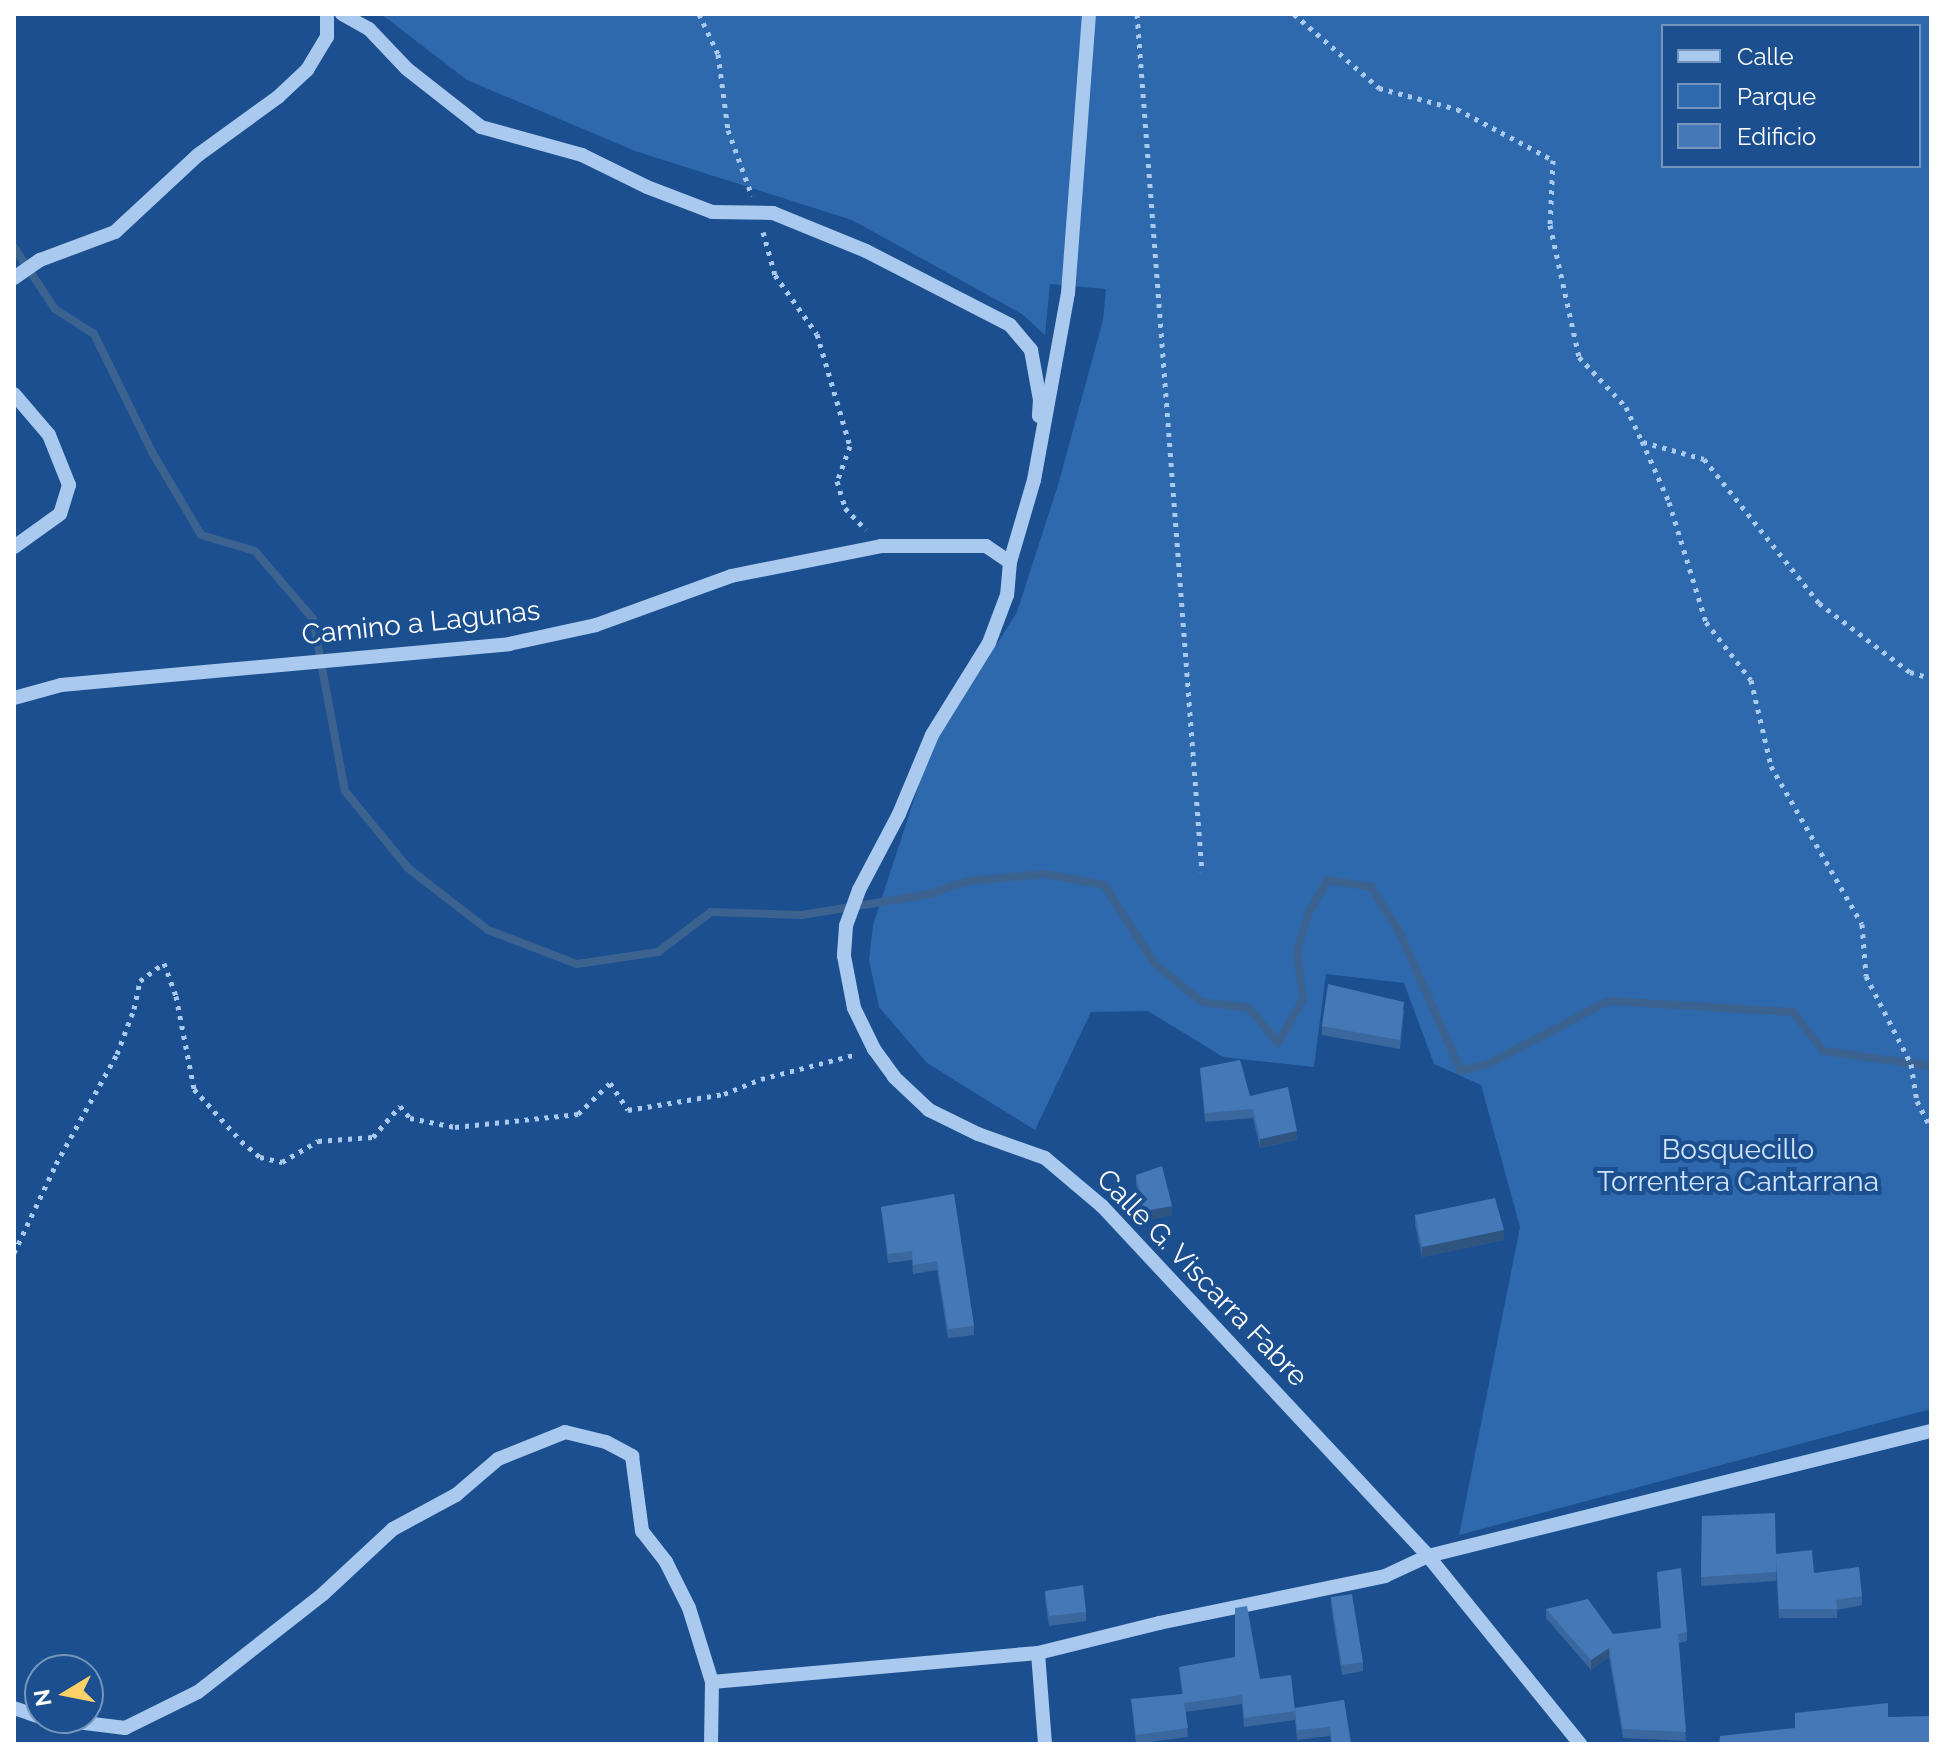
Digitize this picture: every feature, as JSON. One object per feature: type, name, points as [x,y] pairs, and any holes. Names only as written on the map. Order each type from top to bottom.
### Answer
[{"type":"street","points":[[14,278],[40,260],[115,232],[198,155],[278,97],[307,70],[327,37],[327,14]]},
{"type":"street","points":[[342,14],[369,29],[407,69],[481,127],[582,155],[647,187],[712,212],[773,213],[866,251],[1010,325],[1031,350],[1040,400],[1034,480]]},
{"type":"street","points":[[1034,480],[1068,293],[1089,14]]},
{"type":"street","points":[[14,394],[49,435],[69,485],[60,514],[14,547]]},
{"type":"street","name":"Calle G. Viscarra Fabre","points":[[1034,480],[1010,562],[1007,595],[989,643],[932,735],[899,814],[859,890],[846,926],[844,956],[854,1008],[874,1049],[894,1077],[929,1110],[978,1134],[1045,1158],[1102,1206],[1428,1556],[1580,1744]]},
{"type":"street","name":"Camino a Lagunas","points":[[14,698],[61,685],[509,644],[596,625],[731,576],[881,546],[986,546],[1010,562]]},
{"type":"street","points":[[712,1682],[1038,1653],[1159,1623],[1385,1576],[1428,1556],[1931,1431]]},
{"type":"street","points":[[104,1725],[125,1728],[198,1692],[323,1594],[393,1529],[456,1495],[498,1459],[565,1432],[606,1442],[632,1456],[642,1531],[666,1562],[689,1608],[712,1682],[711,1744]]},
{"type":"street","points":[[1038,1653],[1045,1744]]},
{"type":"path","points":[[699,14],[718,54],[728,130],[775,275],[817,334],[850,446],[837,481],[845,508],[881,546]]},
{"type":"path","points":[[1137,14],[1202,872]]},
{"type":"path","points":[[1294,14],[1379,88],[1457,109],[1553,160],[1550,225],[1579,357],[1626,407],[1642,441],[1669,502],[1706,622],[1751,680],[1771,766],[1862,924],[1866,976],[1911,1064],[1917,1101],[1931,1128]]},
{"type":"path","points":[[1642,441],[1704,459],[1819,603],[1910,672],[1931,678]]},
{"type":"path","points":[[14,1253],[56,1164],[117,1054],[134,1009],[140,981],[164,963],[176,996],[194,1089],[241,1141],[260,1157],[282,1162],[318,1141],[373,1137],[400,1106],[410,1118],[455,1127],[552,1117],[578,1114],[610,1083],[628,1110],[724,1094],[761,1079],[874,1049]]},
{"type":"green space","name":"Bosquecillo Torrentera Cantarrana","points":[[381,14],[1931,14],[1931,1409],[1459,1535],[1520,1227],[1481,1085],[1434,1064],[1404,983],[1326,974],[1314,1067],[1223,1057],[1148,1011],[1091,1012],[1035,1130],[927,1063],[879,1007],[869,960],[873,925],[930,751],[1017,612],[1058,485],[1103,320],[1106,289],[1050,284],[1045,335],[1022,314],[852,220],[635,151],[467,80]]},
{"type":"building","points":[[1328,984],[1404,1002],[1400,1040],[1322,1026]]},
{"type":"building","points":[[1240,1060],[1250,1096],[1288,1087],[1297,1131],[1260,1139],[1253,1109],[1205,1113],[1200,1068]]},
{"type":"building","points":[[1162,1166],[1172,1206],[1144,1211],[1136,1175]]},
{"type":"building","points":[[954,1194],[974,1326],[948,1329],[937,1261],[913,1265],[912,1251],[888,1254],[881,1207]]},
{"type":"building","points":[[1495,1198],[1504,1230],[1422,1247],[1415,1215]]},
{"type":"building","points":[[1775,1513],[1776,1554],[1812,1550],[1814,1573],[1859,1567],[1862,1596],[1836,1600],[1837,1609],[1779,1609],[1776,1557],[1776,1572],[1701,1577],[1702,1516]]},
{"type":"building","points":[[1681,1568],[1687,1632],[1678,1634],[1686,1732],[1623,1729],[1609,1648],[1591,1660],[1546,1609],[1588,1599],[1613,1634],[1661,1628],[1657,1572]]},
{"type":"building","points":[[1083,1585],[1086,1612],[1049,1616],[1045,1591]]},
{"type":"building","points":[[1352,1594],[1363,1662],[1342,1665],[1331,1597]]},
{"type":"building","points":[[1247,1606],[1260,1679],[1291,1675],[1295,1711],[1244,1718],[1242,1695],[1184,1703],[1188,1728],[1136,1735],[1131,1699],[1183,1694],[1179,1667],[1235,1657],[1235,1608]]},
{"type":"building","points":[[1344,1700],[1351,1744],[1332,1744],[1330,1727],[1297,1730],[1295,1708]]},
{"type":"building","points":[[1888,1703],[1888,1717],[1931,1716],[1931,1744],[1719,1744],[1720,1736],[1795,1728],[1795,1713]]},
{"type":"waterway","points":[[14,247],[55,309],[94,334],[152,452],[201,535],[255,551],[313,619],[345,791],[408,868],[488,930],[577,964],[658,952],[711,912],[802,915],[930,894],[967,881],[1045,874],[1104,885],[1155,964],[1202,1002],[1249,1008],[1278,1043],[1303,999],[1297,951],[1308,914],[1328,880],[1371,887],[1400,933],[1461,1071],[1490,1063],[1608,1001],[1793,1012],[1823,1051],[1931,1066]]}]
